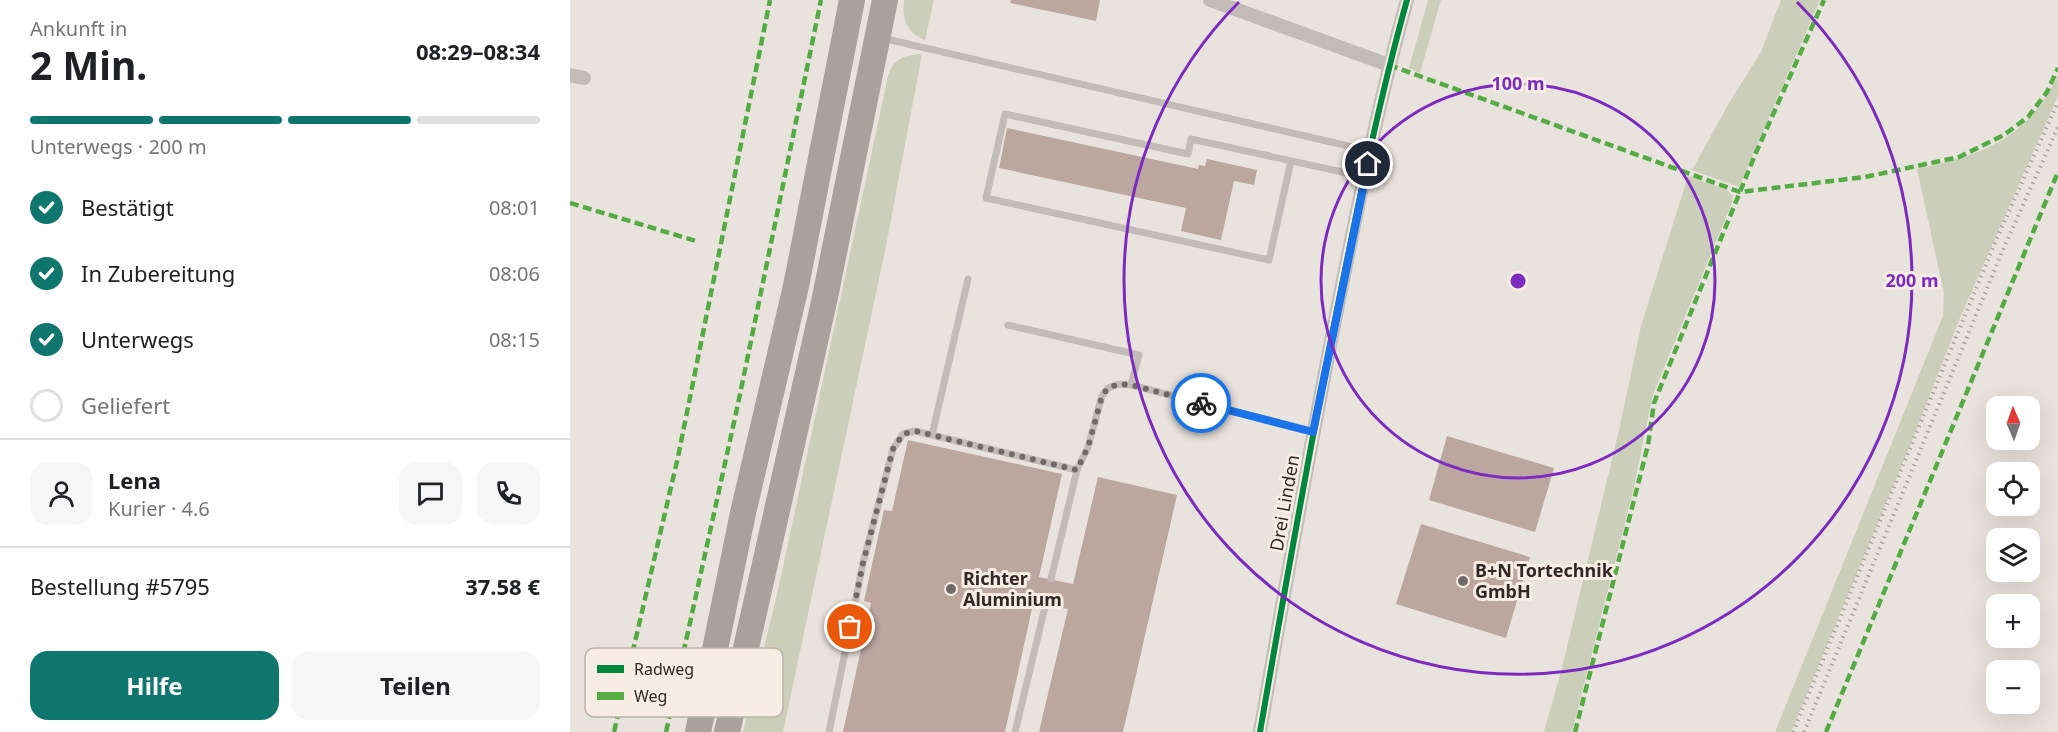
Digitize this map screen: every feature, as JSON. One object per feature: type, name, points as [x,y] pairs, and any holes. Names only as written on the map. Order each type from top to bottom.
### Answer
[{"type":"highway","points":[[716,648],[796,286],[852,0]]},
{"type":"highway","points":[[746,648],[824,302],[885,0]]},
{"type":"highway","points":[[698,732],[701,717]]},
{"type":"highway","points":[[727,732],[730,717]]},
{"type":"street","points":[[1210,0],[1389,65]]},
{"type":"street","name":"Drei Linden","points":[[1260,732],[1313,432],[1370,151],[1389,65],[1407,0]]},
{"type":"lane","points":[[878,38],[1370,151]]},
{"type":"lane","points":[[1291,161],[1269,260],[986,198],[1005,114],[1188,154],[1191,139],[1365,177]]},
{"type":"lane","points":[[932,435],[968,279]]},
{"type":"lane","points":[[1008,325],[1138,355],[1131,385]]},
{"type":"lane","points":[[1051,579],[1077,470],[1088,447],[1102,396],[1108,388],[1119,384],[1131,385],[1313,432]]},
{"type":"lane","points":[[829,732],[863,563],[893,449],[903,434],[915,431],[1077,470]]},
{"type":"lane","points":[[1015,732],[1045,607]]},
{"type":"green space","points":[[904,0],[934,0],[925,40],[909,29],[904,14]]},
{"type":"green space","points":[[1428,0],[1441,0],[1420,73],[1409,68]]},
{"type":"green space","points":[[1781,0],[1820,0],[1739,187],[1692,170],[1729,103],[1761,52]]},
{"type":"green space","points":[[922,54],[886,246],[783,732],[743,732],[747,717],[783,717],[783,648],[764,648],[888,76],[897,61]]},
{"type":"green space","points":[[2058,75],[2058,96],[1960,318],[1911,443],[1791,732],[1775,732],[1943,316],[1944,293],[1917,169],[1963,157],[2001,141],[2032,115],[2046,97]]},
{"type":"green space","points":[[1688,176],[1727,190],[1733,196],[1732,203],[1653,394],[1633,491],[1572,732],[1544,732],[1562,668],[1620,426],[1641,326]]},
{"type":"building","points":[[1011,0],[1100,0],[1096,21],[1010,3]]},
{"type":"building","points":[[1007,128],[1198,169],[1199,165],[1205,166],[1207,159],[1257,170],[1254,185],[1234,181],[1221,240],[1181,231],[1186,208],[999,168]]},
{"type":"building","points":[[1447,436],[1554,468],[1535,532],[1429,500]]},
{"type":"building","name":"Richter Aluminium","points":[[908,440],[1062,474],[1039,577],[1073,584],[1098,477],[1177,495],[1123,732],[1039,732],[1068,609],[1033,604],[1005,732],[843,732],[871,603],[864,601],[884,510],[892,511]]},
{"type":"building","name":"B+N Tortechnik GmbH","points":[[1421,524],[1530,557],[1506,638],[1396,604]]},
{"type":"railway","points":[[1793,732],[1994,245],[2058,102]]},
{"type":"railway","points":[[1804,732],[2002,252],[2058,127]]},
{"type":"marked path","points":[[634,648],[678,457],[770,0]]},
{"type":"marked path","points":[[684,648],[738,404],[821,0]]},
{"type":"marked path","points":[[1575,732],[1648,445],[1654,403],[1755,155],[1824,0]]},
{"type":"marked path","points":[[1389,65],[1740,192],[1865,177],[1959,157],[2004,135],[2028,117],[2047,92],[2058,68]]},
{"type":"marked path","points":[[1826,732],[2058,172]]},
{"type":"marked path","points":[[570,203],[696,241]]},
{"type":"marked path","points":[[614,732],[617,717]]},
{"type":"marked path","points":[[666,732],[669,717]]},
{"type":"cycle path","points":[[1260,732],[1306,471],[1344,276],[1377,118],[1407,0]]},
{"type":"way so far","points":[[850,627],[863,563],[893,449],[903,434],[915,431],[1077,470],[1088,447],[1102,396],[1108,388],[1119,384],[1131,385],[1201,403]]},
{"type":"place","name":"B+N Tortechnik GmbH","points":[[1463,581]]},
{"type":"place","name":"Richter Aluminium","points":[[951,589]]},
{"type":"route","points":[[1201,403],[1313,432],[1368,164]]}]
